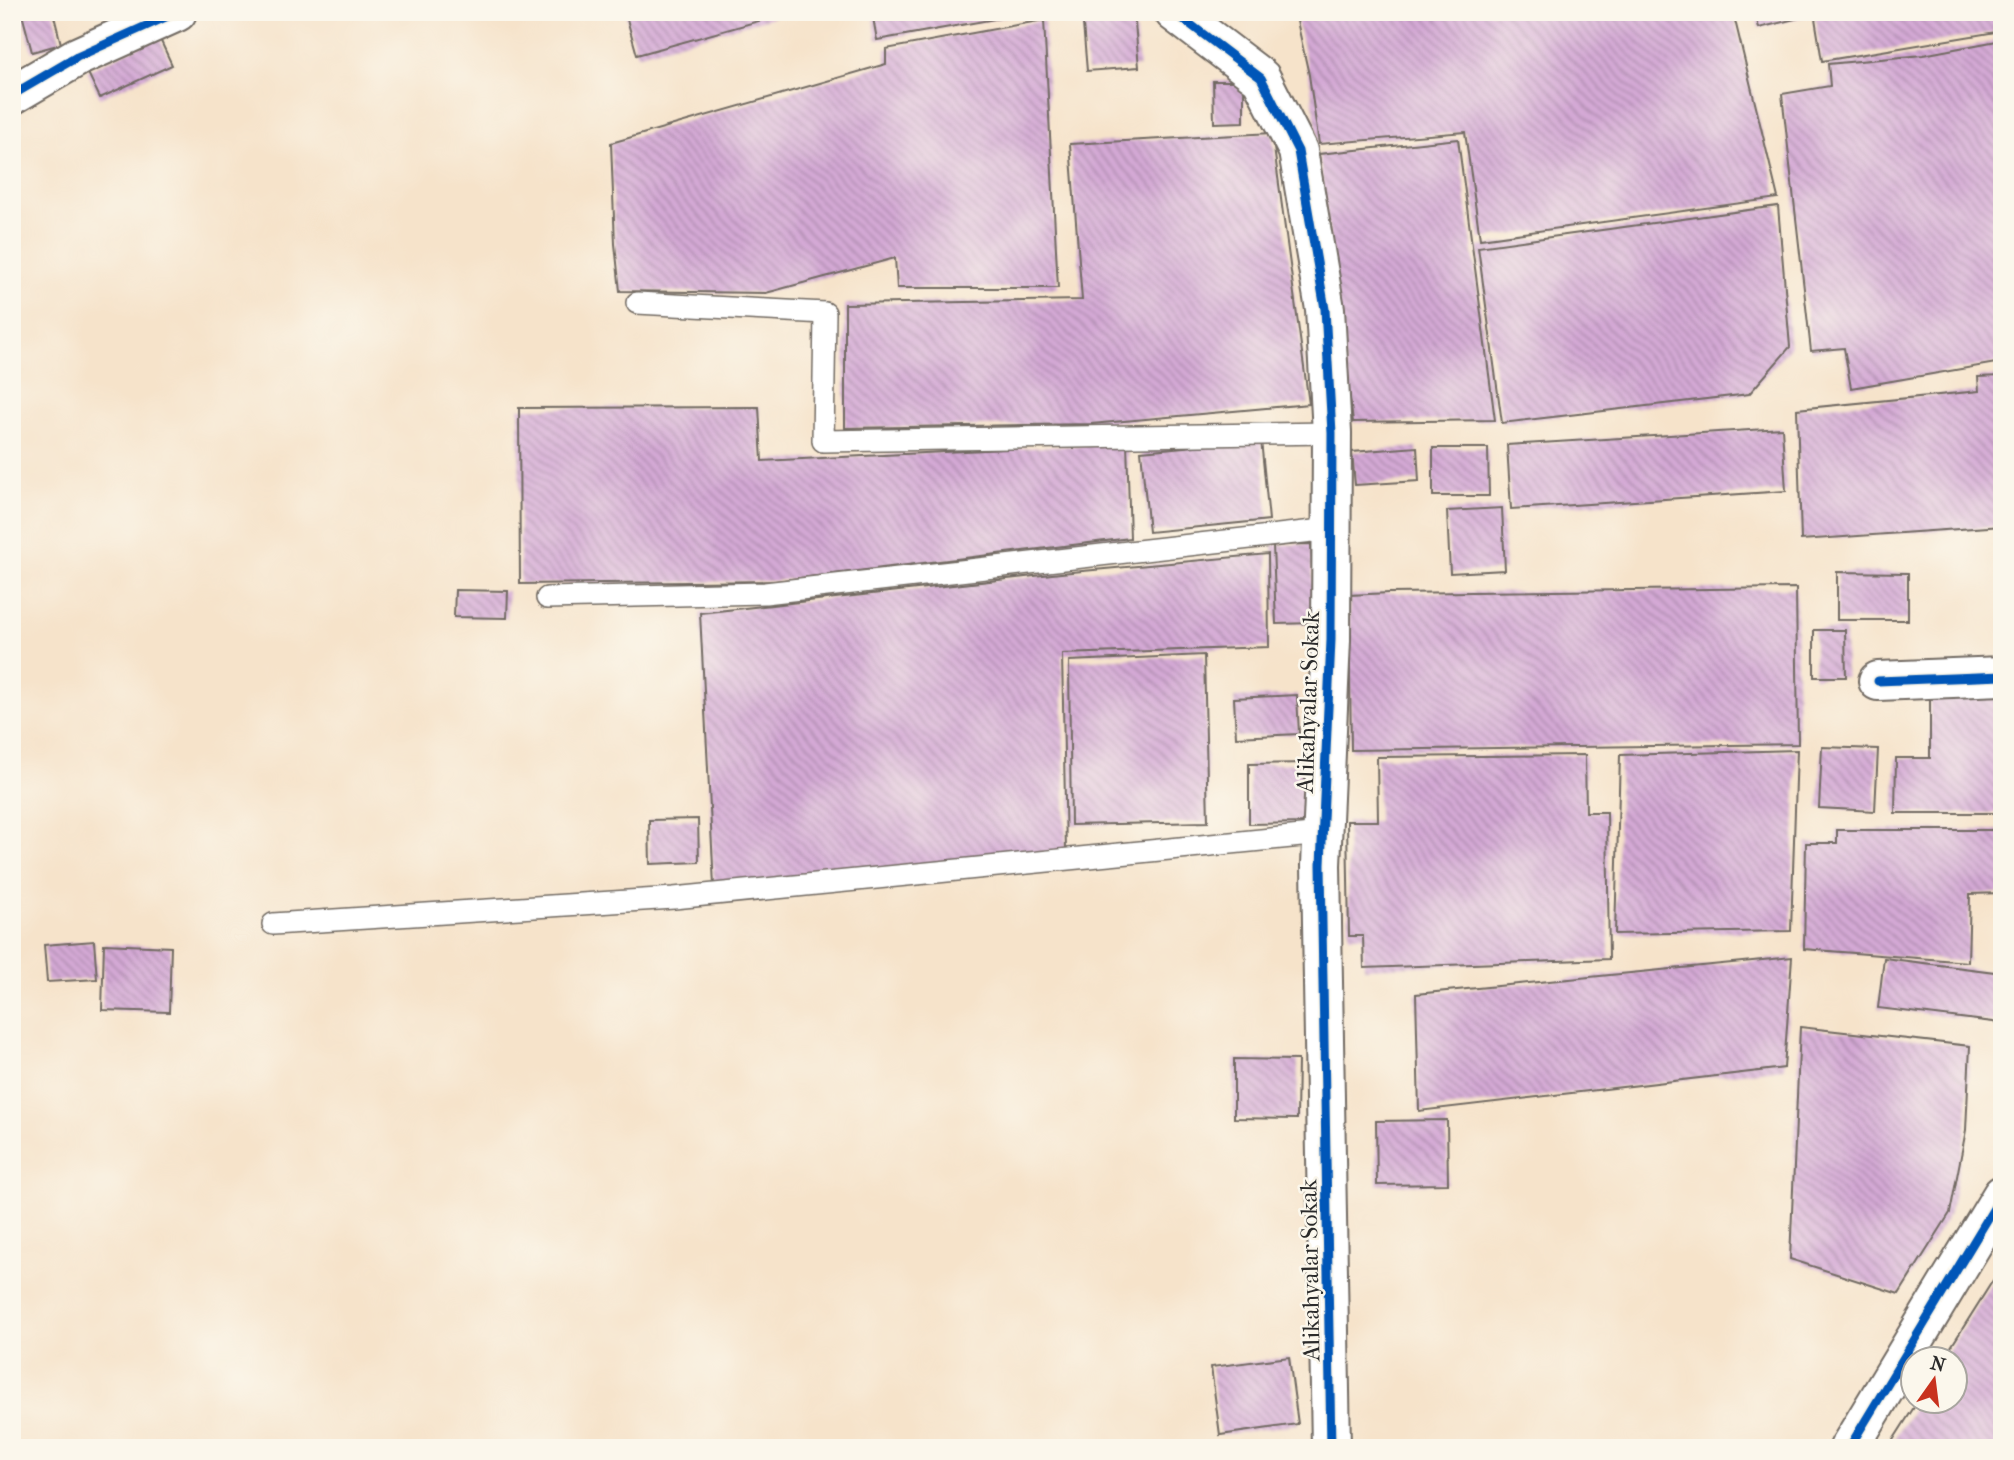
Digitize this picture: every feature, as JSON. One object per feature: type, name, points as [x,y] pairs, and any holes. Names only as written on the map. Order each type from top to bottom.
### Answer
[{"type":"street","points":[[12,95],[77,57],[177,12]]},
{"type":"street","name":"Alikahyalar Sokak","points":[[1174,12],[1261,78],[1298,151],[1325,309],[1332,433],[1331,640],[1321,865],[1331,1448]]},
{"type":"street","points":[[1878,681],[2002,676]]},
{"type":"street","points":[[1849,1448],[2002,1195]]},
{"type":"lane","points":[[638,303],[825,313],[823,441],[1332,433]]},
{"type":"lane","points":[[547,598],[765,593],[1331,529]]},
{"type":"lane","points":[[273,925],[674,898],[1322,834]]},
{"type":"building","points":[[53,12],[61,44],[32,52],[22,14]]},
{"type":"building","points":[[625,12],[787,12],[787,13],[637,55]]},
{"type":"building","points":[[872,12],[1023,12],[1023,14],[877,40]]},
{"type":"building","points":[[1082,12],[1134,12],[1139,67],[1087,71]]},
{"type":"building","points":[[1295,12],[1733,12],[1778,198],[1480,239],[1465,132],[1319,144],[1309,75]]},
{"type":"building","points":[[1755,12],[1811,12],[1811,15],[1759,28]]},
{"type":"building","points":[[1814,12],[2002,12],[2002,31],[1822,61]]},
{"type":"building","points":[[1044,20],[1058,288],[897,288],[895,258],[766,293],[620,291],[615,244],[611,143],[886,64],[886,49]]},
{"type":"building","points":[[159,37],[172,65],[100,98],[87,71]]},
{"type":"building","points":[[2002,40],[2002,362],[1851,388],[1844,348],[1811,351],[1782,94],[1830,86],[1828,64],[1923,55]]},
{"type":"building","points":[[1213,81],[1244,81],[1244,122],[1214,123]]},
{"type":"building","points":[[1272,133],[1309,404],[1091,424],[845,428],[845,304],[1082,300],[1070,144]]},
{"type":"building","points":[[1458,139],[1495,420],[1353,422],[1319,154]]},
{"type":"building","points":[[1778,206],[1790,347],[1749,394],[1502,423],[1478,247]]},
{"type":"building","points":[[2002,376],[2002,526],[1801,540],[1797,409],[1979,391],[1978,377]]},
{"type":"building","points":[[759,407],[762,461],[1127,443],[1130,538],[775,581],[520,584],[519,408]]},
{"type":"building","points":[[1782,428],[1786,491],[1511,509],[1507,445]]},
{"type":"building","points":[[1261,440],[1269,520],[1149,532],[1141,451]]},
{"type":"building","points":[[1417,447],[1419,481],[1355,485],[1352,452]]},
{"type":"building","points":[[1433,448],[1488,448],[1489,496],[1433,496]]},
{"type":"building","points":[[1502,508],[1505,570],[1450,573],[1447,511]]},
{"type":"building","points":[[1311,544],[1314,623],[1276,624],[1273,545]]},
{"type":"building","points":[[1268,554],[1269,647],[1062,654],[1066,851],[714,886],[700,613],[1061,573]]},
{"type":"building","points":[[1837,572],[1908,573],[1908,620],[1837,620]]},
{"type":"building","points":[[1796,588],[1798,744],[1351,750],[1349,595]]},
{"type":"building","points":[[455,590],[508,591],[507,618],[454,617]]},
{"type":"building","points":[[1814,630],[1845,630],[1846,677],[1814,677]]},
{"type":"building","points":[[1204,655],[1208,822],[1071,825],[1069,661]]},
{"type":"building","points":[[2002,685],[2002,813],[1895,813],[1896,758],[1930,758],[1930,687]]},
{"type":"building","points":[[1297,695],[1299,734],[1236,737],[1234,698]]},
{"type":"building","points":[[1822,747],[1878,749],[1875,811],[1819,808]]},
{"type":"building","points":[[1797,750],[1791,931],[1615,934],[1620,755]]},
{"type":"building","points":[[1585,755],[1586,812],[1607,812],[1609,959],[1364,968],[1363,936],[1349,936],[1347,821],[1378,821],[1377,757]]},
{"type":"building","points":[[1306,763],[1306,823],[1249,824],[1249,764]]},
{"type":"building","points":[[698,819],[699,862],[650,864],[649,820]]},
{"type":"building","points":[[1837,830],[2002,830],[2002,893],[1970,894],[1968,962],[1804,949],[1806,843],[1837,843]]},
{"type":"building","points":[[94,941],[97,979],[47,982],[44,945]]},
{"type":"building","points":[[104,944],[171,947],[169,1012],[102,1010]]},
{"type":"building","points":[[1792,957],[1784,1068],[1419,1111],[1416,994]]},
{"type":"building","points":[[1884,958],[2002,973],[2002,1023],[1878,1008]]},
{"type":"building","points":[[1800,1027],[1970,1046],[1966,1130],[1950,1213],[1899,1294],[1790,1259]]},
{"type":"building","points":[[1234,1059],[1298,1060],[1297,1119],[1234,1118]]},
{"type":"building","points":[[1447,1120],[1448,1184],[1377,1185],[1376,1121]]},
{"type":"building","points":[[2002,1266],[2002,1448],[1888,1448],[1910,1414],[1968,1414],[1968,1344],[1953,1344]]},
{"type":"building","points":[[1289,1357],[1298,1424],[1220,1435],[1211,1367]]},
{"type":"cycle path","points":[[12,95],[77,57],[177,12]]},
{"type":"cycle path","points":[[1174,12],[1261,78],[1298,151],[1325,309],[1332,433],[1331,640],[1321,865],[1331,1448]]},
{"type":"cycle path","points":[[1878,681],[2002,676]]},
{"type":"cycle path","points":[[1849,1448],[2002,1195]]}]
